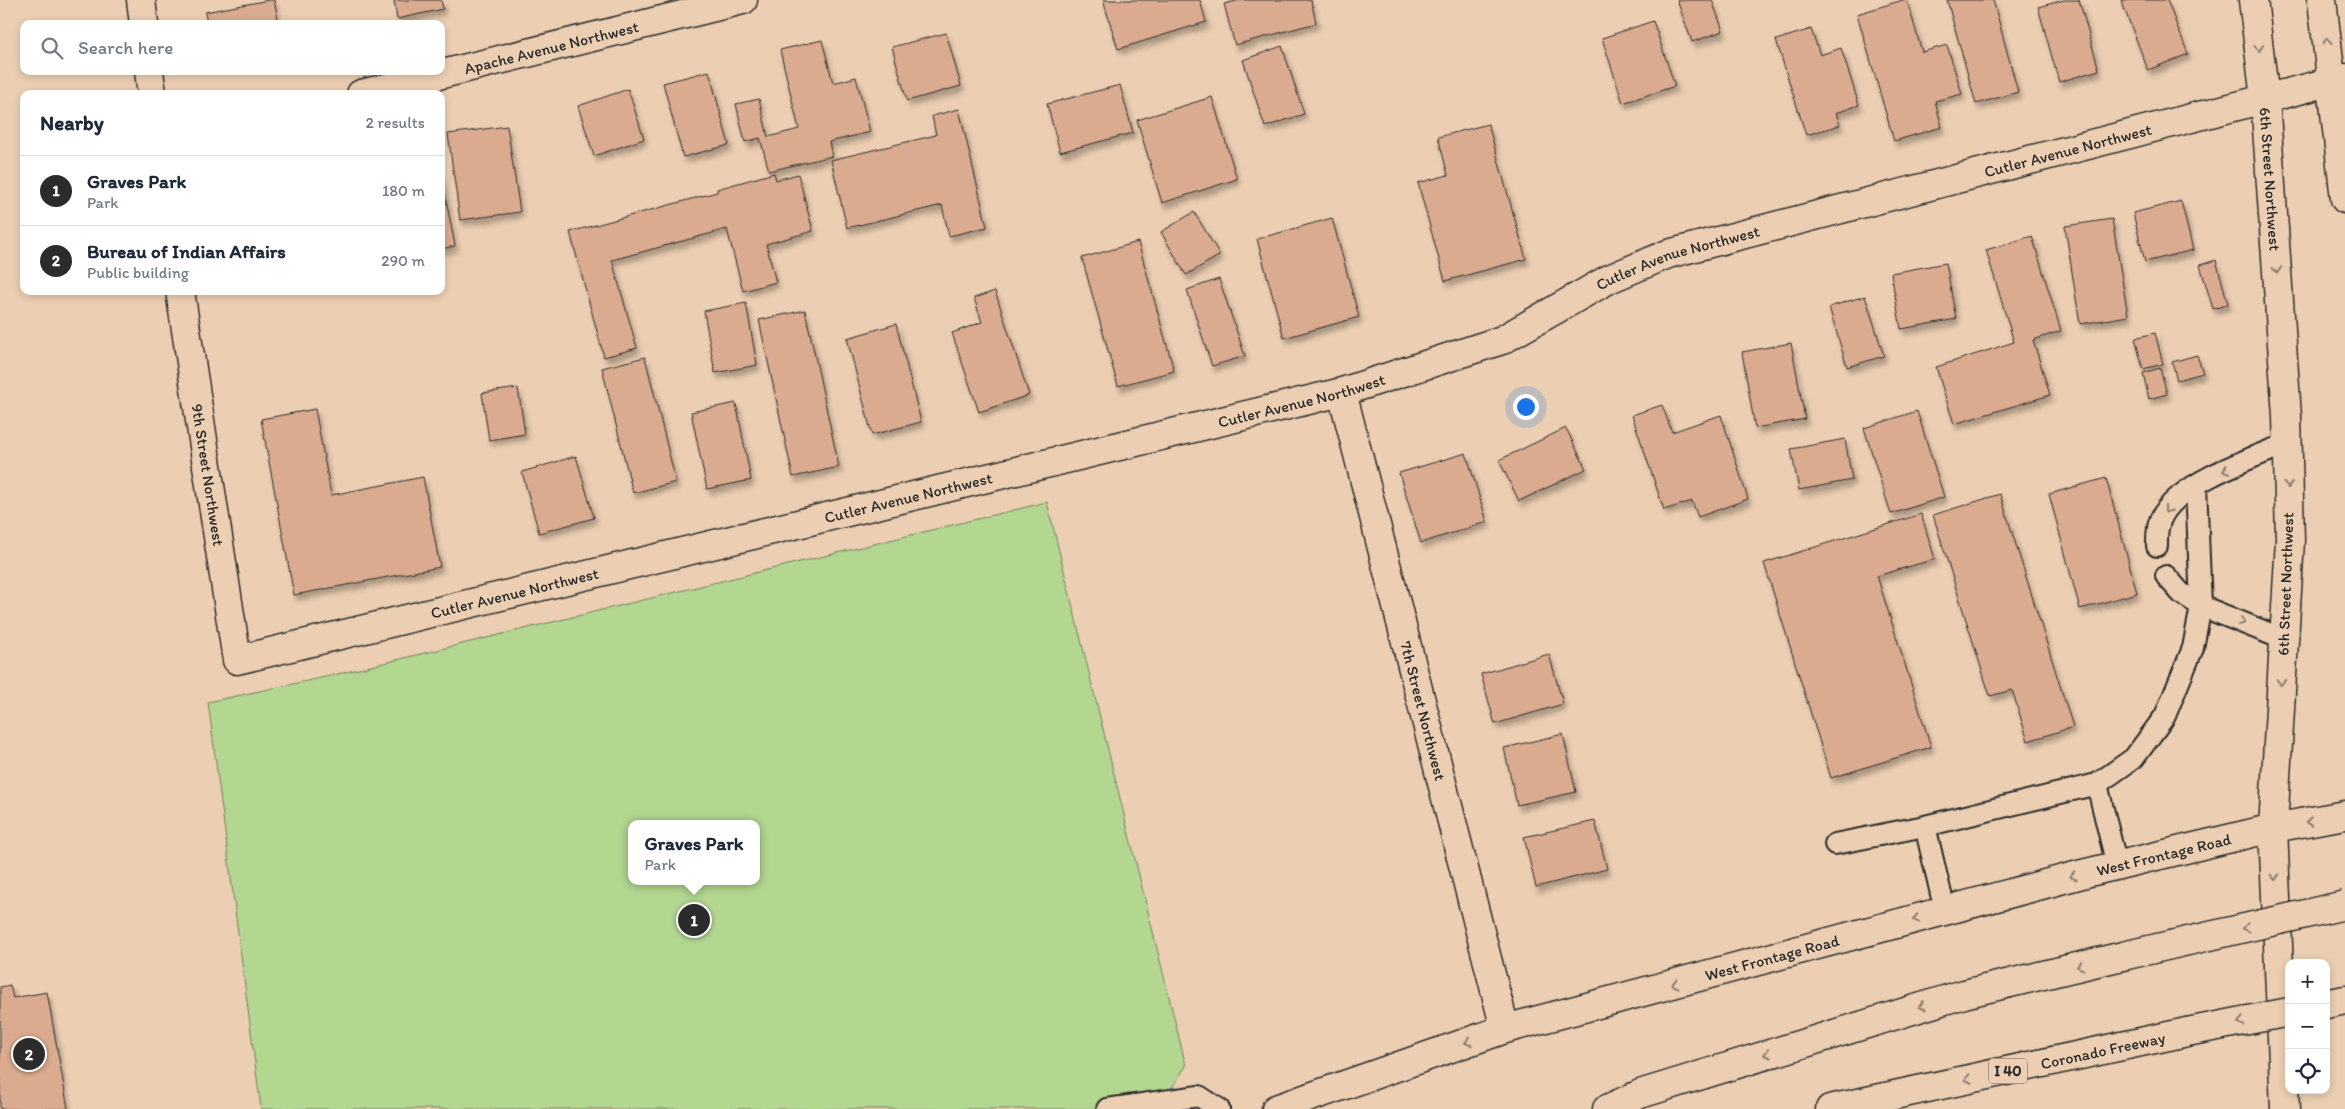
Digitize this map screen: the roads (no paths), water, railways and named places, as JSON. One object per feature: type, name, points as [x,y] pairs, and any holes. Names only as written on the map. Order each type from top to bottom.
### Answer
[{"type":"main road","points":[[141,0],[144,20]]},
{"type":"main road","name":"Apache Avenue Northwest","points":[[445,73],[743,0]]},
{"type":"main road","name":"6th Street Northwest","points":[[2253,0],[2265,99],[2287,416],[2286,444],[2290,540],[2273,828],[2285,1109]]},
{"type":"main road","points":[[2322,0],[2338,80],[2345,199]]},
{"type":"main road","points":[[150,75],[151,90]]},
{"type":"main road","name":"Apache Avenue Northwest","points":[[377,90],[438,75]]},
{"type":"main road","name":"Cutler Avenue Northwest","points":[[237,660],[1342,392],[1502,340],[1609,279],[1668,254],[2338,80]]},
{"type":"main road","name":"9th Street Northwest","points":[[181,295],[237,660]]},
{"type":"main road","name":"7th Street Northwest","points":[[1342,392],[1505,1029]]},
{"type":"main road","name":"West Frontage Road","points":[[1276,1109],[1505,1029],[2117,866],[2273,828],[2345,815]]},
{"type":"main road","points":[[1606,1109],[1640,1094],[1964,994],[2345,905]]},
{"type":"main road","points":[[2330,1003],[2345,1000]]},
{"type":"main road","name":"Coronado Freeway","points":[[1830,1109],[2285,1013]]},
{"type":"lane","points":[[2157,546],[2157,529],[2163,513],[2176,498],[2196,485],[2286,444]]},
{"type":"lane","points":[[1835,844],[1925,826],[2097,784],[2134,758],[2165,716],[2193,648],[2201,606],[2196,485]]},
{"type":"lane","points":[[2166,576],[2181,593],[2201,606],[2283,639]]},
{"type":"lane","points":[[2097,784],[2117,866]]},
{"type":"lane","points":[[1925,826],[1945,911]]},
{"type":"lane","points":[[1107,1109],[1199,1096],[1219,1109]]},
{"type":"place","name":"Graves Park","points":[[694,920]]},
{"type":"place","name":"Bureau of Indian Affairs","points":[[29,1054]]}]
